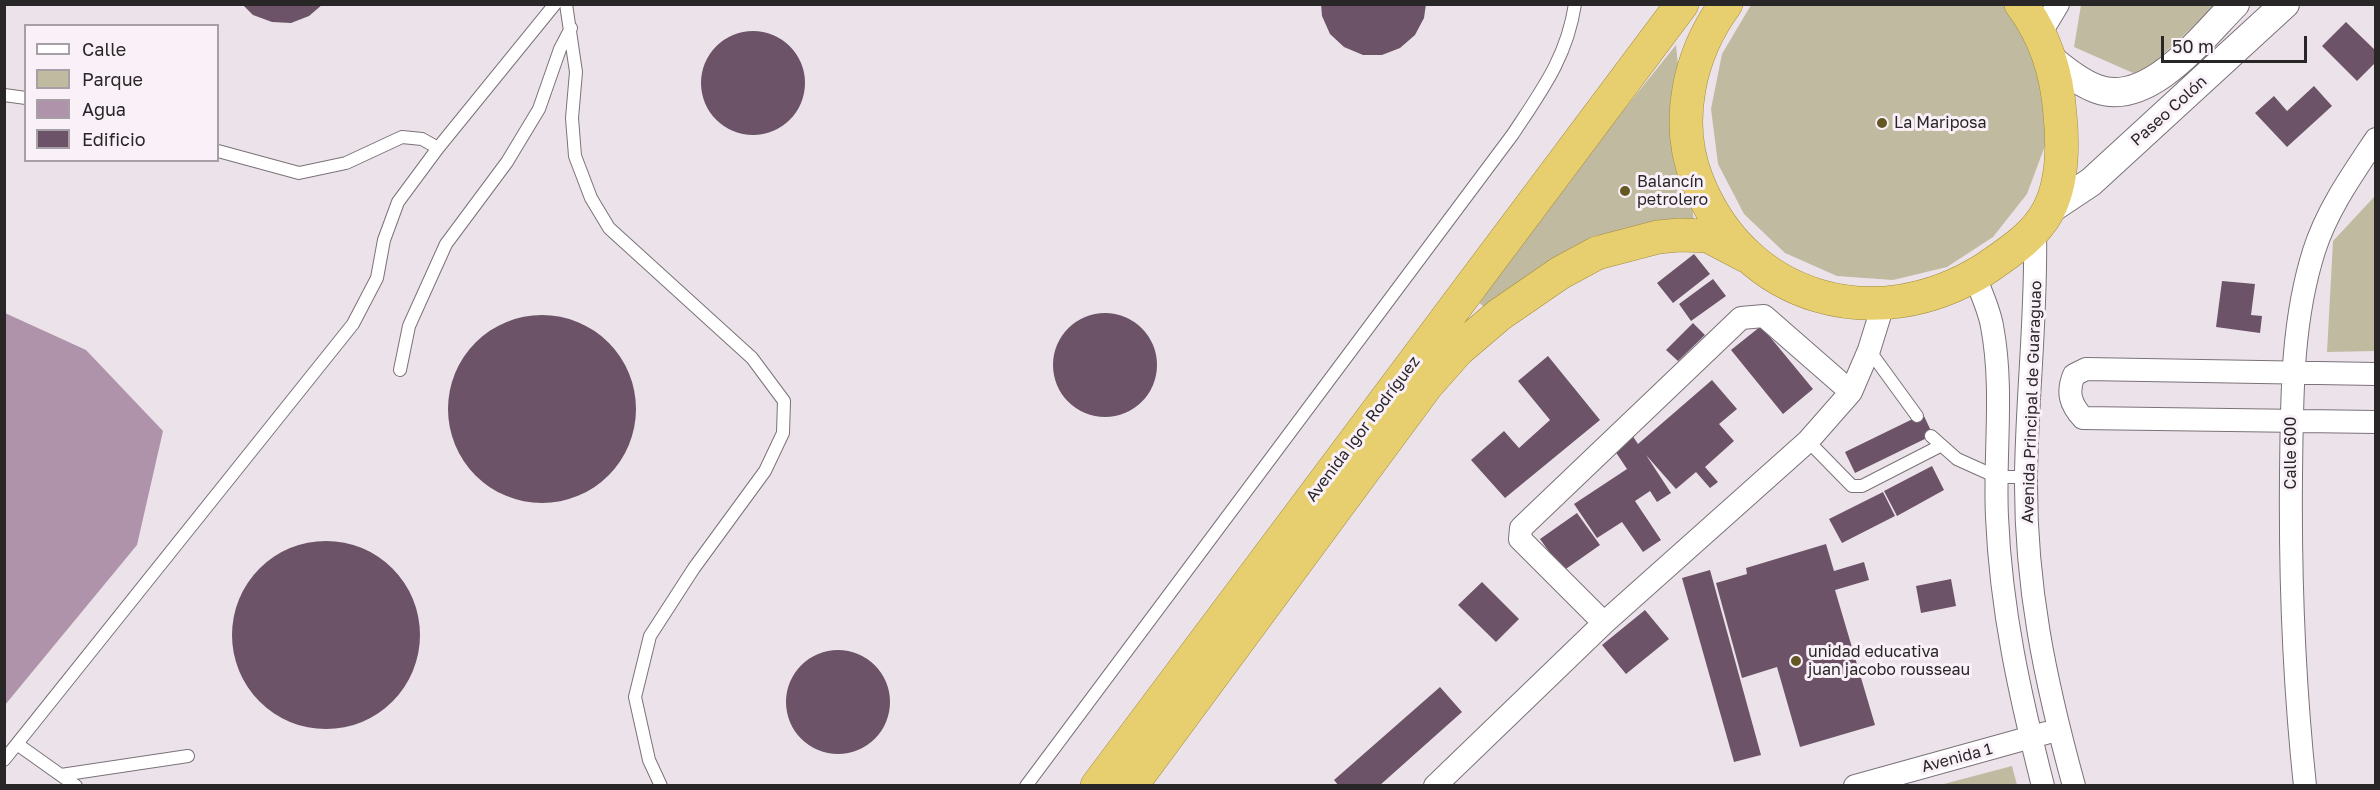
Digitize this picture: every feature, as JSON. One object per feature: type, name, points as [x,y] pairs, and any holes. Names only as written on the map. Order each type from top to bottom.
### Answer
[{"type":"highway","name":"Avenida Igor Rodríguez","points":[[1097,786],[1683,4]]},
{"type":"highway","points":[[1723,8],[1704,40],[1692,72],[1687,105],[1687,138],[1693,171],[1706,202],[1724,231],[1746,256],[1773,276],[1803,291],[1835,301],[1884,305],[1940,292],[1974,275],[2007,255],[2042,220],[2059,172],[2062,142],[2058,86],[2046,47],[2021,4]]},
{"type":"highway","name":"Avenida Igor Rodríguez","points":[[1631,73],[1685,29],[1723,8]]},
{"type":"highway","name":"Avenida Igor Rodríguez","points":[[1131,786],[1428,385],[1458,350],[1499,315],[1560,273],[1597,252],[1658,237],[1708,236],[1746,256]]},
{"type":"street","points":[[2046,47],[2058,4]]},
{"type":"street","name":"Paseo Colón","points":[[2046,47],[2074,77],[2098,90],[2110,92],[2137,88],[2165,73],[2235,4]]},
{"type":"street","name":"Paseo Colón","points":[[2042,220],[2091,182],[2285,4]]},
{"type":"street","name":"Calle 600","points":[[2305,786],[2290,587],[2291,421],[2293,372],[2300,308],[2314,249],[2338,196],[2376,139]]},
{"type":"street","name":"Avenida Principal de Guaraguao","points":[[2042,220],[2026,477],[2027,523],[2036,629],[2058,729],[2074,786]]},
{"type":"street","name":"Avenida Principal de Guaraguao","points":[[1974,275],[1992,325],[1996,352],[1997,516],[2004,604],[2018,688],[2043,786]]},
{"type":"street","points":[[1435,786],[1604,623],[1808,441],[1851,392],[1869,350],[1884,305]]},
{"type":"street","points":[[1604,623],[1520,539],[1521,528],[1740,318],[1764,316],[1851,392]]},
{"type":"street","points":[[2376,374],[2086,369],[2074,375],[2069,393],[2073,408],[2083,418],[2376,422]]},
{"type":"street","name":"Avenida 1","points":[[1855,786],[2058,729]]},
{"type":"lane","points":[[4,760],[353,324],[376,278],[384,240],[398,202],[438,148],[555,4]]},
{"type":"lane","points":[[566,4],[572,27],[576,72],[572,118],[575,156],[597,208],[609,228],[752,358],[784,401],[783,433],[765,471],[694,568],[650,636],[635,697],[649,760],[661,786]]},
{"type":"lane","points":[[1026,786],[1513,134],[1554,74],[1571,33],[1575,4]]},
{"type":"lane","points":[[400,370],[410,326],[446,244],[507,162],[539,109],[560,49],[572,27]]},
{"type":"lane","points":[[4,95],[24,98]]},
{"type":"lane","points":[[219,151],[299,173],[346,164],[402,136],[422,139],[438,148]]},
{"type":"lane","points":[[1869,350],[1917,416]]},
{"type":"lane","points":[[1931,436],[1957,459],[1997,477],[2026,477]]},
{"type":"lane","points":[[1808,441],[1852,486],[1862,486],[1940,446]]},
{"type":"lane","points":[[17,744],[76,786]]},
{"type":"lane","points":[[61,775],[188,756]]},
{"type":"green space","points":[[1751,5],[2006,5],[2030,36],[2047,88],[2046,143],[2027,194],[1993,237],[1947,267],[1893,280],[1837,276],[1785,253],[1744,214],[1718,164],[1711,109],[1722,54]]},
{"type":"green space","points":[[2081,5],[2216,5],[2140,76],[2074,47]]},
{"type":"green space","points":[[1676,45],[1694,223],[1593,236],[1485,308],[1473,297]]},
{"type":"green space","points":[[2375,196],[2375,351],[2327,352],[2333,241]]},
{"type":"green space","points":[[2012,766],[2017,785],[1940,785]]},
{"type":"water","points":[[5,313],[86,350],[163,431],[137,545],[5,705]]},
{"type":"building","points":[[242,4],[323,4],[309,16],[291,23],[272,22],[253,15]]},
{"type":"building","points":[[1321,4],[1426,4],[1424,18],[1415,35],[1400,48],[1382,55],[1363,55],[1344,47],[1330,34],[1322,16]]},
{"type":"building","points":[[2346,22],[2376,51],[2376,62],[2357,81],[2322,46]]},
{"type":"building","points":[[753,31],[773,35],[790,46],[801,63],[805,83],[801,103],[790,120],[773,131],[753,135],[733,131],[716,120],[705,103],[701,83],[705,63],[716,46],[733,35]]},
{"type":"building","points":[[2314,86],[2332,106],[2287,147],[2255,113],[2274,96],[2287,111]]},
{"type":"building","points":[[1694,254],[1710,274],[1673,303],[1657,283]]},
{"type":"building","points":[[1713,279],[1726,296],[1691,321],[1679,304]]},
{"type":"building","points":[[2222,281],[2255,284],[2251,315],[2262,316],[2260,333],[2216,327]]},
{"type":"building","points":[[1105,313],[1125,317],[1142,328],[1153,345],[1157,365],[1153,385],[1142,402],[1125,413],[1105,417],[1085,413],[1068,402],[1057,385],[1053,365],[1057,345],[1068,328],[1085,317]]},
{"type":"building","points":[[542,315],[578,322],[594,331],[608,343],[620,357],[629,373],[636,409],[629,445],[620,461],[608,475],[594,487],[578,496],[542,503],[506,496],[490,487],[476,475],[464,461],[455,445],[448,409],[455,373],[464,357],[476,343],[490,331],[506,322]]},
{"type":"building","points":[[1693,323],[1705,335],[1678,361],[1666,350]]},
{"type":"building","points":[[1761,326],[1813,389],[1783,414],[1731,350]]},
{"type":"building","points":[[1548,356],[1600,420],[1505,498],[1471,460],[1504,431],[1519,448],[1550,420],[1518,381]]},
{"type":"building","points":[[1712,380],[1737,409],[1719,424],[1734,441],[1705,467],[1718,482],[1710,488],[1696,472],[1676,489],[1646,455],[1671,493],[1657,502],[1650,491],[1635,501],[1661,540],[1643,552],[1622,522],[1597,538],[1574,504],[1627,469],[1613,448],[1632,435],[1638,444]]},
{"type":"building","points":[[1923,414],[1933,435],[1855,473],[1845,452]]},
{"type":"building","points":[[1932,466],[1944,490],[1897,516],[1884,491]]},
{"type":"building","points":[[1883,492],[1895,516],[1842,543],[1829,519]]},
{"type":"building","points":[[1577,513],[1600,545],[1563,571],[1540,539]]},
{"type":"building","points":[[326,541],[362,548],[378,557],[392,569],[404,583],[413,599],[420,635],[413,671],[404,687],[392,701],[378,713],[362,722],[326,729],[290,722],[274,713],[260,701],[248,687],[239,671],[232,635],[239,599],[248,583],[260,569],[274,557],[290,548]]},
{"type":"building","name":"unidad educativa juan jacobo rousseau","points":[[1826,544],[1834,571],[1864,562],[1869,580],[1835,590],[1875,725],[1800,747],[1777,667],[1742,678],[1716,583],[1747,574],[1746,568]]},
{"type":"building","points":[[1710,570],[1761,755],[1734,762],[1682,578]]},
{"type":"building","points":[[1951,579],[1956,606],[1921,613],[1916,586]]},
{"type":"building","points":[[1482,582],[1519,619],[1496,642],[1458,605]]},
{"type":"building","points":[[1645,610],[1669,639],[1626,674],[1602,645]]},
{"type":"building","points":[[838,650],[858,654],[875,665],[886,682],[890,702],[886,722],[875,739],[858,750],[838,754],[818,750],[801,739],[790,722],[786,702],[790,682],[801,665],[818,654]]},
{"type":"building","points":[[1440,687],[1462,712],[1379,786],[1339,786],[1334,780]]},
{"type":"place","name":"La Mariposa","points":[[1882,123]]},
{"type":"place","name":"Balancín petrolero","points":[[1625,191]]},
{"type":"place","name":"unidad educativa juan jacobo rousseau","points":[[1796,661]]}]
